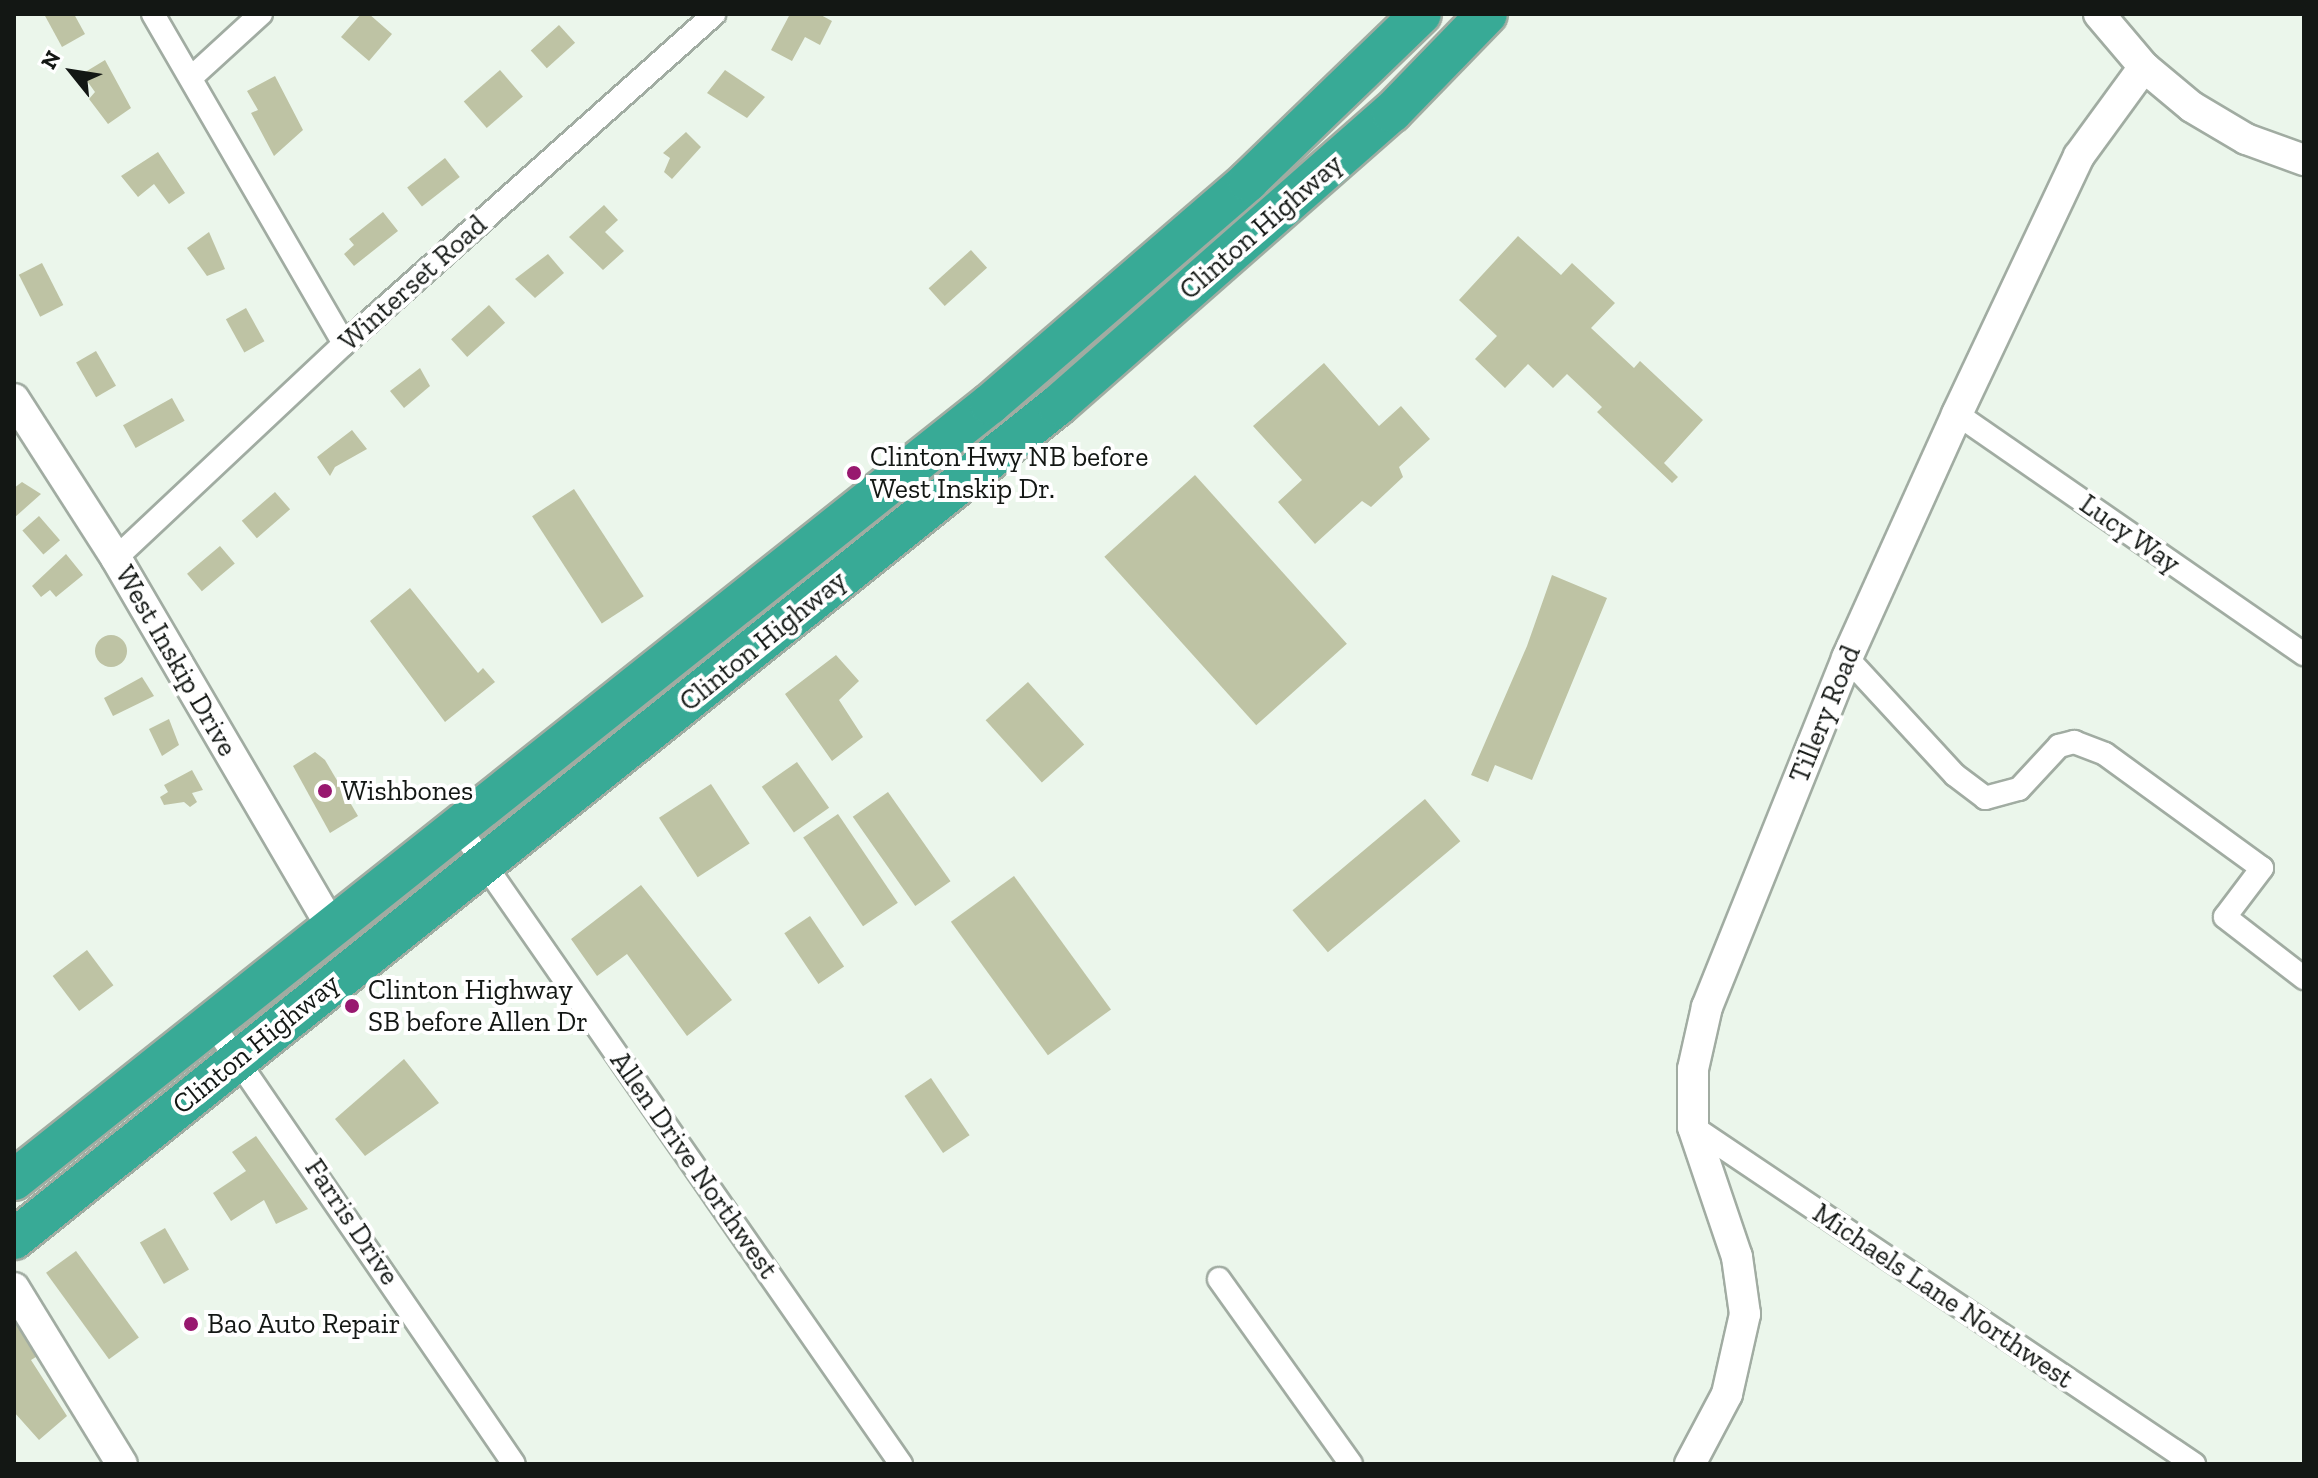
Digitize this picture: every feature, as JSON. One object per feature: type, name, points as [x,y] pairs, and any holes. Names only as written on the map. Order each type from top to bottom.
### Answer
[{"type":"highway","name":"Clinton Highway","points":[[14,1180],[738,606],[1079,328],[1248,181],[1421,14]]},
{"type":"highway","name":"Clinton Highway","points":[[14,1239],[762,642],[1107,362],[1392,112],[1487,14]]},
{"type":"highway","points":[[1079,328],[1107,362]]},
{"type":"highway","points":[[738,606],[762,642]]},
{"type":"street","points":[[153,14],[193,76],[344,344]]},
{"type":"street","points":[[193,76],[261,14]]},
{"type":"street","name":"Winterset Road","points":[[116,558],[344,344],[714,14]]},
{"type":"street","points":[[2099,14],[2144,67],[2218,124],[2304,160]]},
{"type":"street","name":"Tillery Road","points":[[1690,1464],[1727,1394],[1745,1314],[1737,1257],[1693,1127],[1693,1069],[1707,1007],[1847,658],[1957,414],[2079,156],[2144,67]]},
{"type":"street","name":"West Inskip Drive","points":[[14,399],[116,558],[332,928]]},
{"type":"street","name":"Lucy Way","points":[[1957,414],[2304,654]]},
{"type":"street","points":[[1847,658],[1963,783],[1985,798],[2019,789],[2059,746],[2074,742],[2105,754],[2262,868],[2225,917],[2304,978]]},
{"type":"street","name":"Allen Drive Northwest","points":[[458,826],[901,1464]]},
{"type":"street","name":"Farris Drive","points":[[212,1023],[514,1464]]},
{"type":"street","name":"Michaels Lane Northwest","points":[[1693,1127],[2194,1464]]},
{"type":"street","points":[[1219,1279],[1351,1464]]},
{"type":"street","points":[[14,1288],[122,1464]]},
{"type":"building","points":[[44,14],[74,14],[85,34],[62,47]]},
{"type":"building","points":[[361,14],[369,14],[392,34],[369,61],[341,37]]},
{"type":"building","points":[[790,14],[819,14],[832,21],[820,45],[805,37],[792,61],[771,50]]},
{"type":"building","points":[[559,25],[575,43],[547,68],[531,50]]},
{"type":"building","points":[[105,60],[131,108],[108,124],[89,99],[95,92],[82,74]]},
{"type":"building","points":[[500,70],[523,96],[487,128],[464,101]]},
{"type":"building","points":[[725,70],[765,97],[747,118],[707,93]]},
{"type":"building","points":[[275,76],[303,130],[274,156],[251,113],[258,110],[247,91]]},
{"type":"building","points":[[686,132],[701,147],[672,179],[664,172],[670,158],[663,153]]},
{"type":"building","points":[[158,152],[185,193],[169,204],[154,184],[138,197],[121,176]]},
{"type":"building","points":[[445,158],[460,177],[422,206],[407,188]]},
{"type":"building","points":[[604,205],[618,220],[605,232],[624,251],[603,270],[569,237]]},
{"type":"building","points":[[383,212],[398,231],[354,266],[344,254],[354,245],[349,239]]},
{"type":"building","points":[[209,232],[225,269],[207,276],[187,248]]},
{"type":"building","points":[[1518,236],[1561,275],[1572,263],[1615,303],[1591,328],[1634,368],[1640,361],[1703,420],[1664,463],[1678,477],[1672,483],[1597,412],[1602,407],[1567,374],[1553,388],[1528,364],[1505,388],[1475,359],[1497,336],[1459,300]]},
{"type":"building","points":[[971,250],[987,268],[945,306],[929,288]]},
{"type":"building","points":[[548,254],[564,273],[535,298],[515,279]]},
{"type":"building","points":[[42,263],[63,305],[40,317],[19,275]]},
{"type":"building","points":[[489,305],[505,323],[467,357],[451,339]]},
{"type":"building","points":[[246,308],[264,341],[244,352],[226,319]]},
{"type":"building","points":[[96,351],[116,386],[96,397],[76,362]]},
{"type":"building","points":[[1324,363],[1379,426],[1401,406],[1430,439],[1399,467],[1403,477],[1371,507],[1362,501],[1315,544],[1278,502],[1302,480],[1253,426]]},
{"type":"building","points":[[420,368],[430,386],[404,408],[390,391]]},
{"type":"building","points":[[172,398],[185,421],[136,448],[123,425]]},
{"type":"building","points":[[352,430],[367,449],[335,467],[330,476],[317,457]]},
{"type":"building","points":[[1195,475],[1347,644],[1256,725],[1104,557]]},
{"type":"building","points":[[22,482],[41,494],[14,518],[14,488]]},
{"type":"building","points":[[574,489],[644,596],[602,624],[532,516]]},
{"type":"building","points":[[275,492],[290,509],[257,538],[242,521]]},
{"type":"building","points":[[39,516],[60,540],[43,555],[22,530]]},
{"type":"building","points":[[220,546],[235,564],[202,591],[187,574]]},
{"type":"building","points":[[66,554],[83,575],[56,597],[50,590],[41,597],[32,586]]},
{"type":"building","points":[[1552,575],[1607,598],[1532,780],[1495,765],[1488,782],[1471,775],[1527,646]]},
{"type":"building","points":[[410,588],[478,673],[483,668],[495,682],[445,722],[370,621]]},
{"type":"building","points":[[111,635],[122,640],[127,651],[122,662],[111,667],[100,662],[95,651],[100,640]]},
{"type":"building","points":[[836,655],[859,681],[839,700],[863,737],[832,761],[785,694]]},
{"type":"building","points":[[142,677],[154,696],[113,716],[104,698]]},
{"type":"building","points":[[1028,682],[1084,744],[1042,783],[986,720]]},
{"type":"building","points":[[169,719],[179,745],[162,756],[149,729]]},
{"type":"building","name":"Wishbones","points":[[315,752],[325,760],[358,816],[330,833],[293,766]]},
{"type":"building","points":[[797,762],[829,808],[794,833],[762,787]]},
{"type":"building","points":[[192,770],[203,790],[192,793],[197,802],[190,807],[184,802],[164,805],[160,797],[168,792],[164,785]]},
{"type":"building","points":[[711,784],[750,844],[698,877],[659,818]]},
{"type":"building","points":[[888,792],[951,881],[915,906],[853,817]]},
{"type":"building","points":[[1425,799],[1460,841],[1328,952],[1292,910]]},
{"type":"building","points":[[838,814],[898,903],[863,926],[803,837]]},
{"type":"building","points":[[1014,876],[1111,1009],[1048,1055],[951,922]]},
{"type":"building","points":[[641,885],[732,1000],[687,1036],[627,954],[597,976],[571,939]]},
{"type":"building","points":[[810,916],[844,967],[818,984],[784,933]]},
{"type":"building","points":[[87,950],[113,985],[79,1011],[53,976]]},
{"type":"building","points":[[404,1059],[439,1103],[365,1156],[335,1119]]},
{"type":"building","points":[[931,1078],[970,1135],[943,1153],[904,1096]]},
{"type":"building","points":[[256,1136],[308,1209],[276,1224],[264,1200],[231,1221],[213,1193],[246,1171],[232,1152]]},
{"type":"building","points":[[165,1228],[189,1270],[164,1284],[140,1242]]},
{"type":"building","points":[[76,1251],[139,1338],[109,1359],[46,1273]]},
{"type":"building","points":[[14,1316],[44,1352],[31,1360],[67,1416],[39,1440],[14,1412]]},
{"type":"place","name":"Clinton Hwy NB before West Inskip Dr.","points":[[854,473]]},
{"type":"place","name":"Wishbones","points":[[325,791]]},
{"type":"place","name":"Clinton Highway SB before Allen Dr","points":[[352,1006]]},
{"type":"place","name":"Bao Auto Repair","points":[[191,1324]]}]
